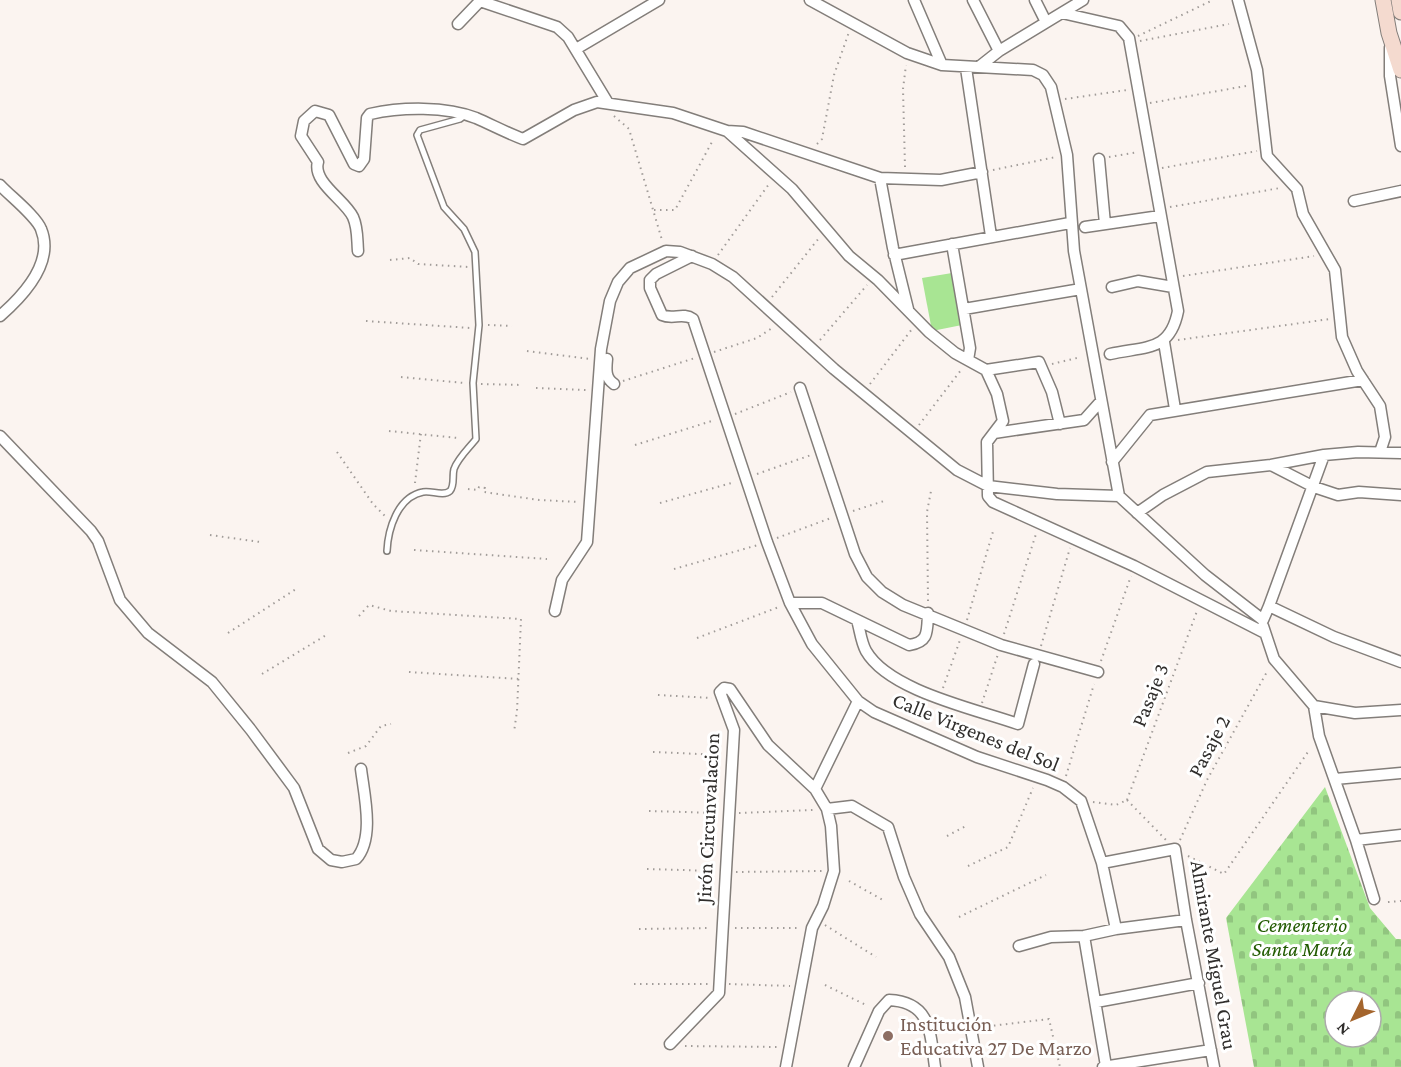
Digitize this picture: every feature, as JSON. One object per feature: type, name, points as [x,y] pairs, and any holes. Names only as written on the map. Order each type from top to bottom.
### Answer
[{"type":"main road","points":[[1396,7],[1389,33],[1401,70]]},
{"type":"street","points":[[458,24],[480,0],[556,27],[568,37],[608,107]]},
{"type":"street","points":[[576,50],[659,0]]},
{"type":"street","points":[[810,0],[907,53],[942,65],[1033,70],[1043,75],[1056,100],[1067,155],[1070,223],[1119,496],[1234,599],[1263,620]]},
{"type":"street","points":[[914,0],[942,65]]},
{"type":"street","points":[[973,0],[999,51]]},
{"type":"street","points":[[1035,0],[1046,22]]},
{"type":"street","points":[[980,66],[999,51],[1083,0]]},
{"type":"street","points":[[1238,0],[1257,70],[1268,156],[1297,189],[1304,214],[1335,270],[1342,338],[1363,380],[1380,406],[1385,438],[1380,452]]},
{"type":"street","points":[[1062,13],[1119,26],[1131,42],[1159,213],[1178,311],[1174,330],[1164,342],[1110,354]]},
{"type":"street","points":[[1389,33],[1390,76],[1401,146]]},
{"type":"street","points":[[966,68],[991,236]]},
{"type":"street","points":[[358,251],[357,228],[353,218],[347,207],[316,172],[318,162],[301,136],[304,121],[315,111],[329,115],[354,164],[359,166],[364,159],[366,118],[370,114],[403,110],[474,117],[523,139],[574,110],[597,102],[608,107],[673,113],[727,131],[743,132],[807,156],[880,178],[941,180],[982,172]]},
{"type":"street","points":[[727,131],[792,189],[849,256],[918,320],[955,353],[986,370],[997,394],[1003,421],[987,442],[988,496],[993,502],[1073,538],[1263,632]]},
{"type":"street","points":[[1099,159],[1106,224]]},
{"type":"street","points":[[880,178],[894,255],[908,309]]},
{"type":"street","points":[[0,185],[41,227],[46,249],[27,292],[0,316]]},
{"type":"street","points":[[1353,201],[1401,191]]},
{"type":"street","points":[[1085,227],[1159,213]]},
{"type":"street","points":[[894,255],[1070,223]]},
{"type":"street","points":[[952,244],[970,348],[968,360]]},
{"type":"street","points":[[555,612],[562,580],[587,542],[601,349],[610,301],[618,282],[630,268],[666,251],[692,256],[712,264],[733,277],[813,349],[957,470],[988,486],[1057,494],[1119,496]]},
{"type":"street","name":"Calle Virgenes del Sol","points":[[692,256],[656,274],[650,280],[650,288],[662,315],[668,318],[689,317],[693,319],[767,542],[790,603],[812,644],[858,700],[874,712],[977,757],[1063,787],[1081,801]]},
{"type":"street","points":[[1112,287],[1138,281],[1172,283]]},
{"type":"street","points":[[964,309],[1081,289]]},
{"type":"street","points":[[1164,342],[1175,409]]},
{"type":"street","points":[[601,349],[607,356],[606,373],[609,381],[614,384]]},
{"type":"street","points":[[986,370],[1039,362],[1052,392],[1060,424]]},
{"type":"street","points":[[1112,462],[1150,415],[1175,409],[1363,380]]},
{"type":"street","points":[[800,388],[855,554],[867,577],[882,592],[903,604],[1036,661],[1098,672]]},
{"type":"street","points":[[994,433],[1084,420],[1101,401]]},
{"type":"street","points":[[0,436],[91,531],[98,541],[120,600],[132,618],[212,682],[251,730],[294,788],[318,849],[331,860],[356,859],[364,846],[366,815],[361,769]]},
{"type":"street","points":[[1137,513],[1163,495],[1207,472],[1271,465],[1324,455],[1401,453]]},
{"type":"street","points":[[1324,455],[1263,620],[1263,632],[1274,659],[1314,706],[1320,736],[1374,899]]},
{"type":"street","points":[[1271,465],[1314,487],[1338,495],[1359,492],[1401,495]]},
{"type":"street","points":[[790,603],[822,603],[909,645],[922,643],[926,638],[928,613]]},
{"type":"street","points":[[1269,606],[1334,637],[1401,662]]},
{"type":"street","points":[[856,620],[866,651],[880,669],[910,687],[1018,724],[1036,661]]},
{"type":"street","name":"Jirón Circunvalacion","points":[[676,1045],[719,993],[734,730],[720,692],[724,688],[730,689],[768,745],[814,789],[827,809],[833,844],[834,871],[823,906],[812,928],[786,1067]]},
{"type":"street","points":[[814,789],[858,700]]},
{"type":"street","points":[[1314,706],[1355,713],[1401,710]]},
{"type":"street","points":[[1335,779],[1401,773]]},
{"type":"street","points":[[1081,801],[1102,863],[1116,929]]},
{"type":"street","points":[[827,809],[852,806],[888,827],[904,877],[920,914],[949,957],[966,997],[978,1067]]},
{"type":"street","points":[[1356,840],[1401,835]]},
{"type":"street","points":[[1102,863],[1175,849]]},
{"type":"street","name":"Almirante Miguel Grau","points":[[1175,849],[1214,1067]]},
{"type":"street","points":[[1018,946],[1051,937],[1084,936],[1116,929],[1186,920]]},
{"type":"street","points":[[1084,936],[1096,1002],[1104,1067],[1211,1050]]},
{"type":"street","points":[[1096,1002],[1199,983]]},
{"type":"street","points":[[854,1067],[879,1011],[889,1000],[906,1001],[920,1011],[929,1025],[935,1067]]},
{"type":"lane","points":[[387,551],[392,523],[401,507],[422,492],[445,493],[450,491],[455,466],[476,439],[479,327],[477,266],[472,244],[464,229],[444,207],[417,140],[420,130],[464,116]]},
{"type":"path","points":[[1131,42],[1213,0]]},
{"type":"path","points":[[807,156],[822,139],[834,75],[852,24]]},
{"type":"path","points":[[1131,42],[1229,24]]},
{"type":"path","points":[[906,179],[903,89],[907,53]]},
{"type":"path","points":[[1056,100],[1133,90],[1139,86]]},
{"type":"path","points":[[1142,104],[1246,86]]},
{"type":"path","points":[[608,107],[629,129],[666,251]]},
{"type":"path","points":[[653,210],[675,210],[712,142]]},
{"type":"path","points":[[1153,169],[1257,151]]},
{"type":"path","points":[[982,172],[1067,155]]},
{"type":"path","points":[[712,264],[773,179]]},
{"type":"path","points":[[1159,213],[1287,187],[1289,180]]},
{"type":"path","points":[[765,306],[820,236]]},
{"type":"path","points":[[1172,283],[1328,254]]},
{"type":"path","points":[[390,260],[410,258],[418,264],[477,266]]},
{"type":"path","points":[[813,349],[874,277]]},
{"type":"path","points":[[1164,342],[1340,318]]},
{"type":"path","points":[[864,391],[918,320]]},
{"type":"path","points":[[366,321],[479,327],[512,326]]},
{"type":"path","points":[[527,351],[600,361]]},
{"type":"path","points":[[1039,362],[1048,365],[1093,354]]},
{"type":"path","points":[[914,433],[968,360]]},
{"type":"path","points":[[401,377],[491,386],[523,385]]},
{"type":"path","points":[[536,388],[598,390]]},
{"type":"path","points":[[389,431],[458,438]]},
{"type":"path","points":[[415,483],[421,433]]},
{"type":"path","points":[[337,452],[373,504],[392,523]]},
{"type":"path","points":[[468,489],[478,490],[479,487],[485,488],[484,492],[502,495],[591,502]]},
{"type":"path","points":[[928,613],[927,512],[931,491]]},
{"type":"path","points":[[674,569],[767,542],[884,501]]},
{"type":"path","points":[[980,710],[1039,522]]},
{"type":"path","points":[[939,697],[964,629],[994,528]]},
{"type":"path","points":[[210,535],[260,542]]},
{"type":"path","points":[[1036,661],[1073,538]]},
{"type":"path","points":[[414,550],[547,559]]},
{"type":"path","points":[[228,633],[296,589]]},
{"type":"path","name":"Pasaje 3","points":[[1127,800],[1201,601]]},
{"type":"path","points":[[697,638],[790,603]]},
{"type":"path","points":[[359,616],[369,605],[391,611],[521,619],[514,732]]},
{"type":"path","points":[[262,674],[328,634]]},
{"type":"path","name":"Pasaje 2","points":[[1175,849],[1207,780],[1274,659]]},
{"type":"path","points":[[409,672],[519,679]]},
{"type":"path","points":[[658,695],[722,698]]},
{"type":"path","points":[[348,753],[366,746],[381,726],[391,724]]},
{"type":"path","points":[[1081,801],[1116,805],[1127,800],[1175,849],[1224,874],[1320,736]]},
{"type":"path","points":[[653,752],[732,756]]},
{"type":"path","points":[[968,866],[1008,847],[1038,777]]},
{"type":"path","points":[[946,836],[966,826]]},
{"type":"path","points":[[647,869],[725,872],[834,871]]},
{"type":"path","points":[[959,917],[1046,875]]},
{"type":"path","points":[[849,881],[883,900]]},
{"type":"path","points":[[1388,902],[1401,900]]},
{"type":"path","points":[[825,924],[876,957]]},
{"type":"path","points":[[825,985],[879,1011]]},
{"type":"path","points":[[978,1028],[1049,1018],[1060,1067]]},
{"type":"path","points":[[676,1045],[789,1047]]},
{"type":"green space","points":[[952,273],[962,325],[932,331],[922,278]]},
{"type":"green space","name":"Cementerio Santa María","points":[[1325,787],[1370,908],[1396,939],[1401,939],[1401,1067],[1254,1067],[1226,918]]},
{"type":"place","name":"Institución Educativa 27 De Marzo","points":[[888,1036]]}]
